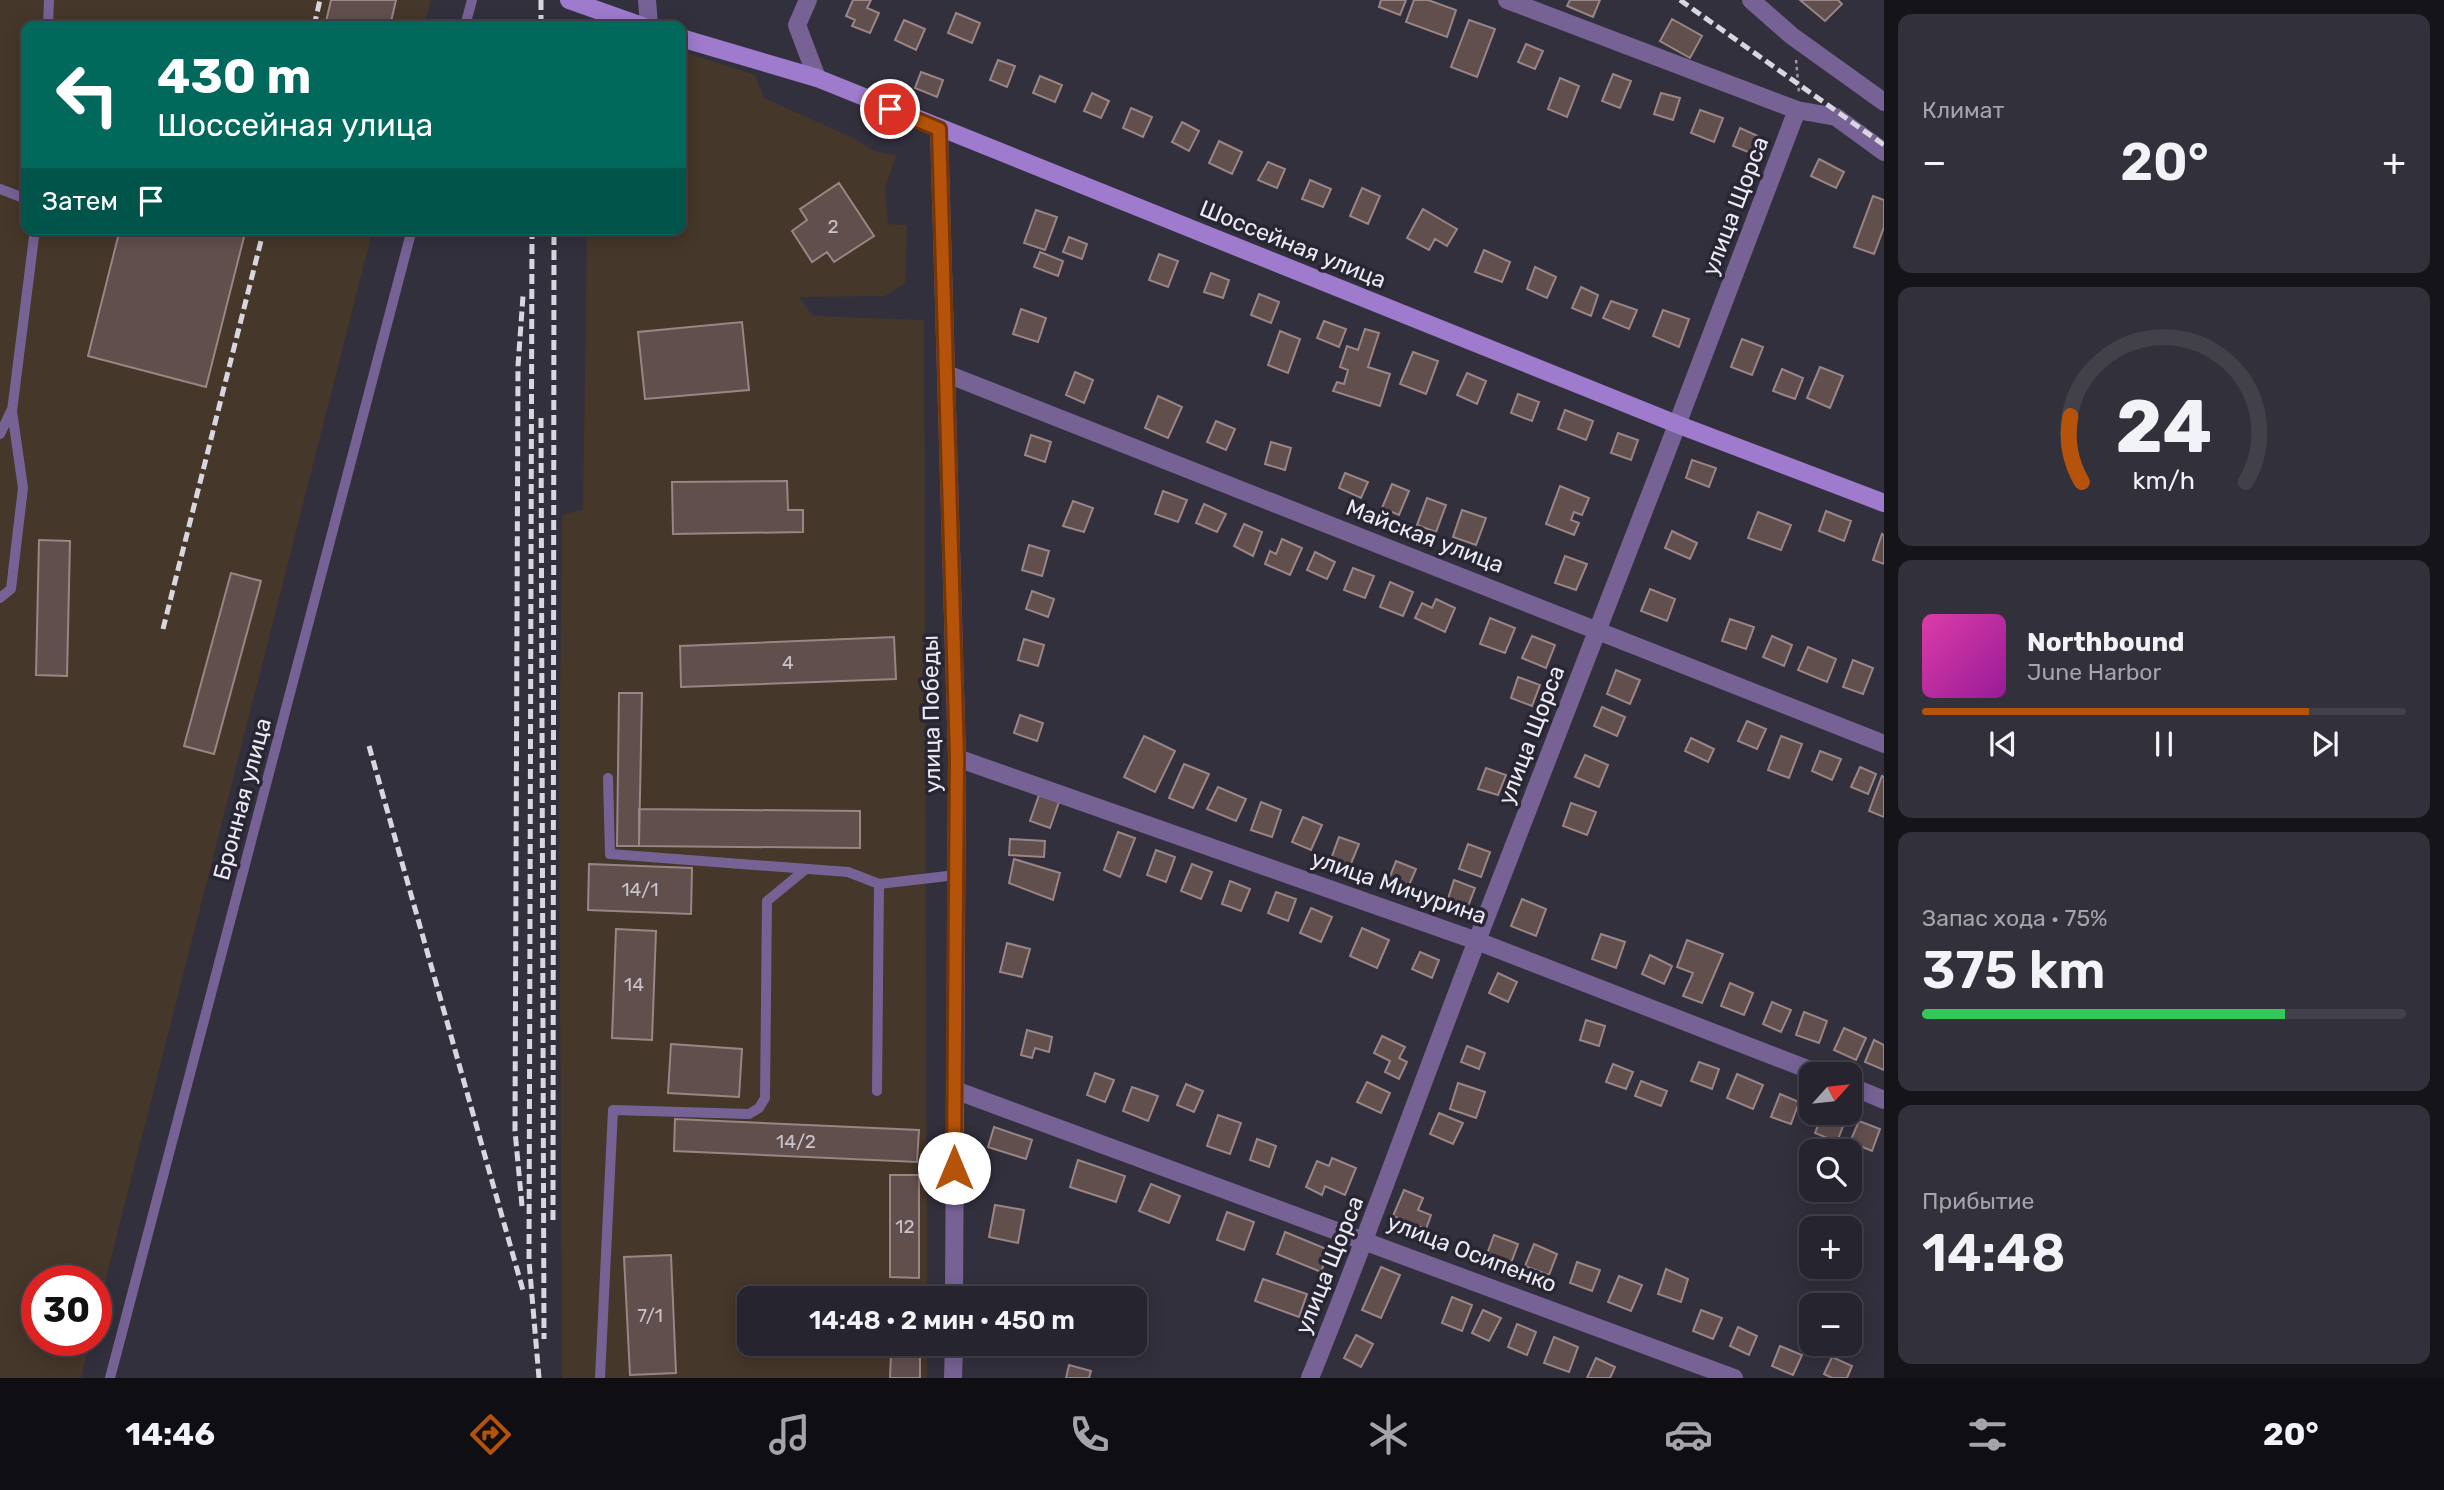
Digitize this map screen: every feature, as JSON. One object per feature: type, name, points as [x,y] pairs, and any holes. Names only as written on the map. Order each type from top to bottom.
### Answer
[{"type":"main road","points":[[569,0],[628,21]]},
{"type":"main road","name":"Шоссейная улица","points":[[686,39],[817,78],[1679,425],[1884,503]]},
{"type":"street","points":[[647,0],[649,21]]},
{"type":"street","points":[[808,0],[797,25],[817,78]]},
{"type":"street","points":[[1507,0],[1797,110],[1836,117],[1884,152]]},
{"type":"street","points":[[1750,2],[1791,36],[1884,102]]},
{"type":"street","name":"улица Щорса","points":[[1310,1378],[1366,1240],[1477,941],[1679,425],[1797,110]]},
{"type":"street","name":"улица Победы","points":[[939,129],[957,758],[954,1286]]},
{"type":"street","name":"Майская улица","points":[[947,374],[1884,744]]},
{"type":"street","name":"улица Мичурина","points":[[957,758],[1477,941],[1799,1066]]},
{"type":"street","name":"улица Осипенко","points":[[955,1090],[1734,1378]]},
{"type":"street","points":[[1862,1091],[1884,1100]]},
{"type":"street","points":[[953,1378],[954,1356]]},
{"type":"lane","points":[[48,21],[49,0]]},
{"type":"lane","points":[[467,21],[472,0]]},
{"type":"lane","points":[[0,189],[21,197]]},
{"type":"lane","points":[[0,598],[11,589],[23,488],[12,411],[34,235]]},
{"type":"lane","name":"Бронная улица","points":[[110,1378],[410,235]]},
{"type":"lane","points":[[0,434],[12,411]]},
{"type":"lane","points":[[608,778],[610,854],[848,872],[878,884],[956,874]]},
{"type":"lane","points":[[600,1378],[613,1110],[749,1114],[759,1108],[765,1098],[767,901],[806,869]]},
{"type":"lane","points":[[877,1091],[878,884]]},
{"type":"path","points":[[1791,36],[1800,84],[1797,110]]},
{"type":"shaded area","points":[[0,0],[431,0],[425,21],[21,21],[21,235],[371,235],[109,1265],[21,1265],[21,1356],[86,1356],[81,1378],[0,1378]]},
{"type":"shaded area","points":[[686,53],[755,75],[764,98],[855,139],[872,150],[896,156],[885,188],[888,224],[907,225],[905,283],[885,296],[799,297],[813,316],[924,320],[927,1286],[737,1286],[737,1356],[927,1356],[927,1378],[562,1378],[559,789],[562,515],[583,509],[587,235],[686,235]]},
{"type":"building","points":[[331,0],[396,0],[391,21],[326,21]]},
{"type":"building","points":[[853,0],[871,0],[867,8],[879,13],[870,33],[852,26],[855,20],[846,16]]},
{"type":"building","points":[[1381,0],[1406,0],[1400,15],[1379,7]]},
{"type":"building","points":[[1414,0],[1428,0],[1456,10],[1447,37],[1406,22]]},
{"type":"building","points":[[1570,0],[1600,0],[1593,17],[1567,6]]},
{"type":"building","points":[[1800,0],[1838,0],[1842,4],[1825,21]]},
{"type":"building","points":[[956,13],[980,23],[972,43],[948,33]]},
{"type":"building","points":[[1672,19],[1702,36],[1690,58],[1660,41]]},
{"type":"building","points":[[904,20],[925,29],[916,50],[895,40]]},
{"type":"building","points":[[1469,20],[1495,29],[1477,77],[1451,67]]},
{"type":"building","points":[[1526,44],[1543,51],[1535,69],[1518,62]]},
{"type":"building","points":[[998,60],[1015,66],[1007,87],[990,80]]},
{"type":"building","points":[[921,72],[943,80],[937,97],[915,88]]},
{"type":"building","points":[[1613,74],[1631,81],[1620,108],[1602,101]]},
{"type":"building","points":[[1040,76],[1062,85],[1055,102],[1033,93]]},
{"type":"building","points":[[1560,78],[1579,86],[1567,117],[1548,109]]},
{"type":"building","points":[[1092,93],[1109,101],[1101,118],[1084,111]]},
{"type":"building","points":[[1661,93],[1680,98],[1673,120],[1654,114]]},
{"type":"building","points":[[1131,108],[1152,117],[1143,137],[1123,128]]},
{"type":"building","points":[[1700,110],[1723,118],[1714,142],[1691,133]]},
{"type":"building","points":[[1182,122],[1199,131],[1189,151],[1172,142]]},
{"type":"building","points":[[1740,128],[1760,137],[1753,154],[1733,146]]},
{"type":"building","points":[[1219,141],[1242,152],[1232,174],[1209,163]]},
{"type":"building","points":[[1819,159],[1844,172],[1836,188],[1811,176]]},
{"type":"building","points":[[1268,162],[1285,169],[1277,188],[1258,180]]},
{"type":"building","points":[[1310,180],[1331,189],[1323,207],[1302,199]]},
{"type":"building","points":[[839,183],[874,236],[834,262],[827,252],[812,262],[792,231],[807,220],[800,209]]},
{"type":"building","points":[[1362,188],[1380,196],[1368,224],[1350,216]]},
{"type":"building","points":[[1873,196],[1884,200],[1884,227],[1874,254],[1854,247]]},
{"type":"building","points":[[1423,209],[1457,229],[1447,246],[1435,239],[1429,250],[1407,238]]},
{"type":"building","points":[[1036,210],[1057,217],[1045,250],[1024,243]]},
{"type":"building","points":[[118,235],[244,235],[206,387],[88,356]]},
{"type":"building","points":[[1069,237],[1087,244],[1082,259],[1063,252]]},
{"type":"building","points":[[1484,250],[1510,262],[1502,282],[1475,272]]},
{"type":"building","points":[[1040,252],[1063,261],[1058,276],[1034,267]]},
{"type":"building","points":[[1159,254],[1178,261],[1168,287],[1149,280]]},
{"type":"building","points":[[1535,267],[1556,277],[1547,298],[1527,289]]},
{"type":"building","points":[[1211,273],[1229,280],[1223,298],[1204,292]]},
{"type":"building","points":[[1581,287],[1598,295],[1591,316],[1572,308]]},
{"type":"building","points":[[1259,294],[1279,302],[1271,323],[1251,315]]},
{"type":"building","points":[[1611,301],[1637,310],[1629,329],[1603,318]]},
{"type":"building","points":[[1021,309],[1046,318],[1038,342],[1013,334]]},
{"type":"building","points":[[1663,310],[1689,319],[1679,347],[1653,336]]},
{"type":"building","points":[[1324,321],[1346,329],[1339,347],[1317,338]]},
{"type":"building","points":[[742,322],[749,390],[645,399],[638,332]]},
{"type":"building","points":[[1365,329],[1379,333],[1368,367],[1390,374],[1380,406],[1333,391],[1337,382],[1344,384],[1348,370],[1340,367],[1347,346],[1358,350]]},
{"type":"building","points":[[1280,331],[1300,339],[1288,373],[1268,365]]},
{"type":"building","points":[[1742,339],[1763,347],[1752,375],[1731,367]]},
{"type":"building","points":[[1413,352],[1438,361],[1426,394],[1400,384]]},
{"type":"building","points":[[1820,367],[1843,376],[1830,408],[1807,398]]},
{"type":"building","points":[[1782,369],[1803,378],[1795,399],[1773,391]]},
{"type":"building","points":[[1075,372],[1093,380],[1084,403],[1066,395]]},
{"type":"building","points":[[1467,373],[1486,381],[1477,404],[1457,395]]},
{"type":"building","points":[[1518,394],[1539,402],[1532,421],[1511,413]]},
{"type":"building","points":[[1158,396],[1182,407],[1168,438],[1145,428]]},
{"type":"building","points":[[1565,410],[1593,421],[1586,440],[1558,429]]},
{"type":"building","points":[[1216,421],[1235,429],[1226,450],[1207,442]]},
{"type":"building","points":[[1618,433],[1638,440],[1631,460],[1611,453]]},
{"type":"building","points":[[1031,435],[1051,442],[1045,462],[1025,455]]},
{"type":"building","points":[[1271,442],[1291,448],[1285,470],[1265,464]]},
{"type":"building","points":[[1692,460],[1716,468],[1709,487],[1686,478]]},
{"type":"building","points":[[1345,473],[1368,482],[1361,498],[1339,488]]},
{"type":"building","points":[[787,481],[788,510],[803,510],[803,532],[673,534],[672,482]]},
{"type":"building","points":[[1392,484],[1409,491],[1399,515],[1382,508]]},
{"type":"building","points":[[1560,486],[1589,498],[1582,515],[1574,512],[1571,520],[1579,523],[1574,535],[1546,524]]},
{"type":"building","points":[[1163,491],[1187,500],[1178,522],[1155,514]]},
{"type":"building","points":[[1427,498],[1446,505],[1436,532],[1417,525]]},
{"type":"building","points":[[1073,501],[1093,508],[1084,532],[1063,526]]},
{"type":"building","points":[[1204,504],[1226,514],[1217,532],[1196,523]]},
{"type":"building","points":[[1462,510],[1486,518],[1476,545],[1453,537]]},
{"type":"building","points":[[1826,511],[1851,521],[1844,541],[1819,531]]},
{"type":"building","points":[[1758,512],[1791,525],[1781,550],[1748,538]]},
{"type":"building","points":[[1244,524],[1262,532],[1253,556],[1234,546]]},
{"type":"building","points":[[1672,531],[1697,543],[1690,559],[1665,548]]},
{"type":"building","points":[[1882,534],[1884,535],[1884,564],[1873,560]]},
{"type":"building","points":[[1282,539],[1302,548],[1290,575],[1265,564],[1270,551],[1276,554]]},
{"type":"building","points":[[39,540],[70,541],[67,676],[36,675]]},
{"type":"building","points":[[1029,545],[1049,551],[1042,576],[1022,570]]},
{"type":"building","points":[[1315,552],[1335,562],[1327,579],[1307,570]]},
{"type":"building","points":[[1565,556],[1587,564],[1576,590],[1555,583]]},
{"type":"building","points":[[1353,568],[1374,576],[1365,598],[1344,590]]},
{"type":"building","points":[[231,573],[261,581],[214,754],[184,746]]},
{"type":"building","points":[[1390,582],[1413,592],[1403,616],[1380,607]]},
{"type":"building","points":[[1650,589],[1675,599],[1667,621],[1641,611]]},
{"type":"building","points":[[1032,591],[1054,599],[1048,617],[1026,609]]},
{"type":"building","points":[[1436,599],[1455,608],[1445,632],[1415,618],[1422,603],[1432,608]]},
{"type":"building","points":[[1490,618],[1515,628],[1505,653],[1480,644]]},
{"type":"building","points":[[1730,619],[1754,627],[1746,649],[1722,641]]},
{"type":"building","points":[[1532,636],[1555,645],[1546,668],[1522,658]]},
{"type":"building","points":[[1772,636],[1792,645],[1784,666],[1763,657]]},
{"type":"building","points":[[894,637],[896,679],[681,687],[680,646]]},
{"type":"building","points":[[1024,639],[1044,645],[1038,666],[1018,660]]},
{"type":"building","points":[[1808,647],[1836,659],[1827,682],[1798,670]]},
{"type":"building","points":[[1853,660],[1873,668],[1863,694],[1843,687]]},
{"type":"building","points":[[1616,670],[1640,680],[1630,704],[1607,694]]},
{"type":"building","points":[[1518,677],[1540,685],[1532,706],[1511,698]]},
{"type":"building","points":[[619,693],[642,693],[639,846],[617,846]]},
{"type":"building","points":[[1602,707],[1625,717],[1617,736],[1594,726]]},
{"type":"building","points":[[1020,715],[1043,723],[1037,741],[1014,733]]},
{"type":"building","points":[[1747,721],[1766,729],[1757,749],[1738,741]]},
{"type":"building","points":[[1144,736],[1175,751],[1155,792],[1124,777]]},
{"type":"building","points":[[1781,736],[1802,744],[1789,778],[1768,770]]},
{"type":"building","points":[[1691,738],[1714,749],[1708,762],[1685,751]]},
{"type":"building","points":[[1820,751],[1841,759],[1832,780],[1812,771]]},
{"type":"building","points":[[1585,755],[1608,765],[1599,787],[1575,777]]},
{"type":"building","points":[[1184,764],[1209,774],[1193,808],[1169,798]]},
{"type":"building","points":[[1860,767],[1876,774],[1868,794],[1851,787]]},
{"type":"building","points":[[1486,768],[1506,775],[1498,795],[1478,789]]},
{"type":"building","points":[[1882,776],[1884,777],[1884,817],[1869,811]]},
{"type":"building","points":[[1218,787],[1246,799],[1236,821],[1207,809]]},
{"type":"building","points":[[1039,795],[1059,802],[1050,828],[1030,821]]},
{"type":"building","points":[[1261,802],[1281,810],[1272,837],[1251,830]]},
{"type":"building","points":[[1571,803],[1596,812],[1587,835],[1563,826]]},
{"type":"building","points":[[639,809],[860,811],[860,848],[639,846]]},
{"type":"building","points":[[1303,817],[1322,825],[1311,850],[1292,842]]},
{"type":"building","points":[[1118,832],[1135,838],[1120,877],[1104,870]]},
{"type":"building","points":[[1339,837],[1359,844],[1350,866],[1331,859]]},
{"type":"building","points":[[1010,839],[1045,841],[1044,857],[1009,855]]},
{"type":"building","points":[[1468,844],[1490,852],[1481,877],[1459,869]]},
{"type":"building","points":[[1156,850],[1175,857],[1166,882],[1147,875]]},
{"type":"building","points":[[1014,859],[1060,873],[1053,900],[1009,883]]},
{"type":"building","points":[[1396,861],[1416,869],[1407,890],[1388,882]]},
{"type":"building","points":[[589,864],[692,868],[691,914],[588,910]]},
{"type":"building","points":[[1192,864],[1212,872],[1201,899],[1181,891]]},
{"type":"building","points":[[1454,880],[1475,888],[1467,909],[1447,902]]},
{"type":"building","points":[[1230,881],[1250,889],[1241,911],[1222,904]]},
{"type":"building","points":[[1276,892],[1296,899],[1288,921],[1268,913]]},
{"type":"building","points":[[1522,899],[1546,909],[1536,936],[1511,926]]},
{"type":"building","points":[[1311,908],[1332,917],[1321,942],[1300,933]]},
{"type":"building","points":[[1362,928],[1389,940],[1377,968],[1350,956]]},
{"type":"building","points":[[616,929],[656,931],[652,1040],[612,1038]]},
{"type":"building","points":[[1601,934],[1625,942],[1616,968],[1592,959]]},
{"type":"building","points":[[1687,940],[1723,954],[1702,1003],[1683,996],[1693,973],[1677,967]]},
{"type":"building","points":[[1007,943],[1030,949],[1022,977],[1000,972]]},
{"type":"building","points":[[1420,952],[1439,960],[1432,978],[1412,969]]},
{"type":"building","points":[[1650,955],[1672,966],[1664,984],[1642,974]]},
{"type":"building","points":[[1498,973],[1517,982],[1508,1002],[1489,993]]},
{"type":"building","points":[[1730,983],[1753,993],[1744,1015],[1721,1006]]},
{"type":"building","points":[[1772,1002],[1791,1010],[1781,1032],[1763,1024]]},
{"type":"building","points":[[1804,1012],[1827,1021],[1819,1043],[1796,1035]]},
{"type":"building","points":[[1586,1020],[1605,1026],[1599,1046],[1580,1040]]},
{"type":"building","points":[[1844,1028],[1866,1038],[1856,1060],[1834,1050]]},
{"type":"building","points":[[1027,1030],[1052,1037],[1049,1052],[1035,1048],[1032,1058],[1021,1055]]},
{"type":"building","points":[[1382,1036],[1405,1047],[1399,1058],[1407,1062],[1399,1079],[1385,1072],[1390,1061],[1374,1053]]},
{"type":"building","points":[[1874,1040],[1884,1045],[1884,1070],[1865,1062]]},
{"type":"building","points":[[671,1044],[742,1049],[739,1097],[668,1093]]},
{"type":"building","points":[[1467,1046],[1485,1053],[1479,1069],[1461,1062]]},
{"type":"building","points":[[1699,1062],[1719,1069],[1712,1089],[1691,1081]]},
{"type":"building","points":[[1613,1064],[1633,1072],[1626,1089],[1606,1082]]},
{"type":"building","points":[[1095,1073],[1114,1080],[1105,1102],[1087,1095]]},
{"type":"building","points":[[1737,1074],[1763,1085],[1753,1109],[1727,1098]]},
{"type":"building","points":[[1641,1081],[1667,1091],[1661,1106],[1635,1096]]},
{"type":"building","points":[[1367,1082],[1390,1093],[1381,1113],[1357,1102]]},
{"type":"building","points":[[1458,1083],[1485,1092],[1476,1118],[1450,1109]]},
{"type":"building","points":[[1186,1084],[1203,1091],[1194,1112],[1177,1105]]},
{"type":"building","points":[[1132,1087],[1158,1096],[1148,1121],[1123,1111]]},
{"type":"building","points":[[1780,1094],[1799,1102],[1791,1124],[1771,1117]]},
{"type":"building","points":[[1439,1113],[1463,1123],[1453,1144],[1430,1134]]},
{"type":"building","points":[[1218,1115],[1241,1123],[1230,1154],[1207,1146]]},
{"type":"building","points":[[675,1119],[919,1130],[917,1162],[674,1151]]},
{"type":"building","points":[[1862,1122],[1880,1129],[1872,1151],[1862,1147],[1862,1139],[1851,1139],[1857,1125],[1862,1125]]},
{"type":"building","points":[[1818,1125],[1843,1125],[1838,1139],[1830,1139],[1815,1133]]},
{"type":"building","points":[[994,1127],[1032,1140],[1026,1159],[988,1147]]},
{"type":"building","points":[[1257,1139],[1276,1146],[1269,1167],[1250,1160]]},
{"type":"building","points":[[1332,1158],[1356,1168],[1345,1195],[1325,1186],[1322,1195],[1306,1187],[1317,1161],[1329,1166]]},
{"type":"building","points":[[1078,1160],[1125,1176],[1116,1202],[1070,1187]]},
{"type":"building","points":[[890,1175],[919,1175],[919,1278],[890,1277]]},
{"type":"building","points":[[1151,1184],[1180,1196],[1169,1223],[1139,1211]]},
{"type":"building","points":[[1404,1190],[1423,1198],[1418,1210],[1431,1215],[1426,1229],[1393,1216]]},
{"type":"building","points":[[995,1205],[1024,1210],[1018,1243],[989,1237]]},
{"type":"building","points":[[1227,1212],[1254,1222],[1244,1250],[1217,1240]]},
{"type":"building","points":[[1285,1232],[1329,1250],[1321,1272],[1277,1254]]},
{"type":"building","points":[[1494,1235],[1518,1244],[1510,1266],[1486,1257]]},
{"type":"building","points":[[1534,1244],[1557,1254],[1549,1275],[1525,1266]]},
{"type":"building","points":[[671,1255],[676,1373],[630,1375],[624,1257]]},
{"type":"building","points":[[1577,1262],[1600,1270],[1592,1291],[1570,1283]]},
{"type":"building","points":[[1381,1267],[1400,1275],[1381,1318],[1362,1310]]},
{"type":"building","points":[[1666,1269],[1688,1279],[1681,1302],[1658,1294]]},
{"type":"building","points":[[1619,1276],[1642,1285],[1631,1311],[1608,1302]]},
{"type":"building","points":[[1263,1279],[1307,1294],[1299,1317],[1255,1301]]},
{"type":"building","points":[[1452,1297],[1472,1305],[1462,1331],[1442,1323]]},
{"type":"building","points":[[1483,1310],[1501,1318],[1489,1341],[1472,1333]]},
{"type":"building","points":[[1701,1310],[1722,1318],[1713,1339],[1693,1331]]},
{"type":"building","points":[[1517,1324],[1536,1332],[1527,1355],[1508,1347]]},
{"type":"building","points":[[1738,1327],[1757,1336],[1749,1355],[1730,1346]]},
{"type":"building","points":[[1356,1335],[1373,1344],[1361,1367],[1344,1358]]},
{"type":"building","points":[[1554,1337],[1578,1347],[1569,1372],[1544,1363]]},
{"type":"building","points":[[1780,1346],[1802,1356],[1793,1375],[1772,1366]]},
{"type":"building","points":[[891,1356],[920,1356],[920,1378],[890,1378]]},
{"type":"building","points":[[1832,1357],[1852,1366],[1847,1378],[1832,1378],[1824,1374]]},
{"type":"building","points":[[1596,1358],[1615,1367],[1610,1378],[1587,1378]]},
{"type":"building","points":[[1069,1365],[1091,1371],[1089,1378],[1066,1378]]},
{"type":"railway","points":[[315,21],[320,0]]},
{"type":"railway","points":[[541,0],[541,21]]},
{"type":"railway","points":[[1680,0],[1884,145]]},
{"type":"railway","points":[[163,629],[262,235]]},
{"type":"railway","points":[[532,235],[529,1261],[539,1378]]},
{"type":"railway","points":[[553,1220],[554,235]]},
{"type":"railway","points":[[522,1206],[515,1131],[518,366],[523,296]]},
{"type":"railway","points":[[541,418],[544,1339]]},
{"type":"railway","points":[[369,746],[524,1294]]},
{"type":"route","points":[[890,109],[939,129],[957,758],[954,1168]]}]
